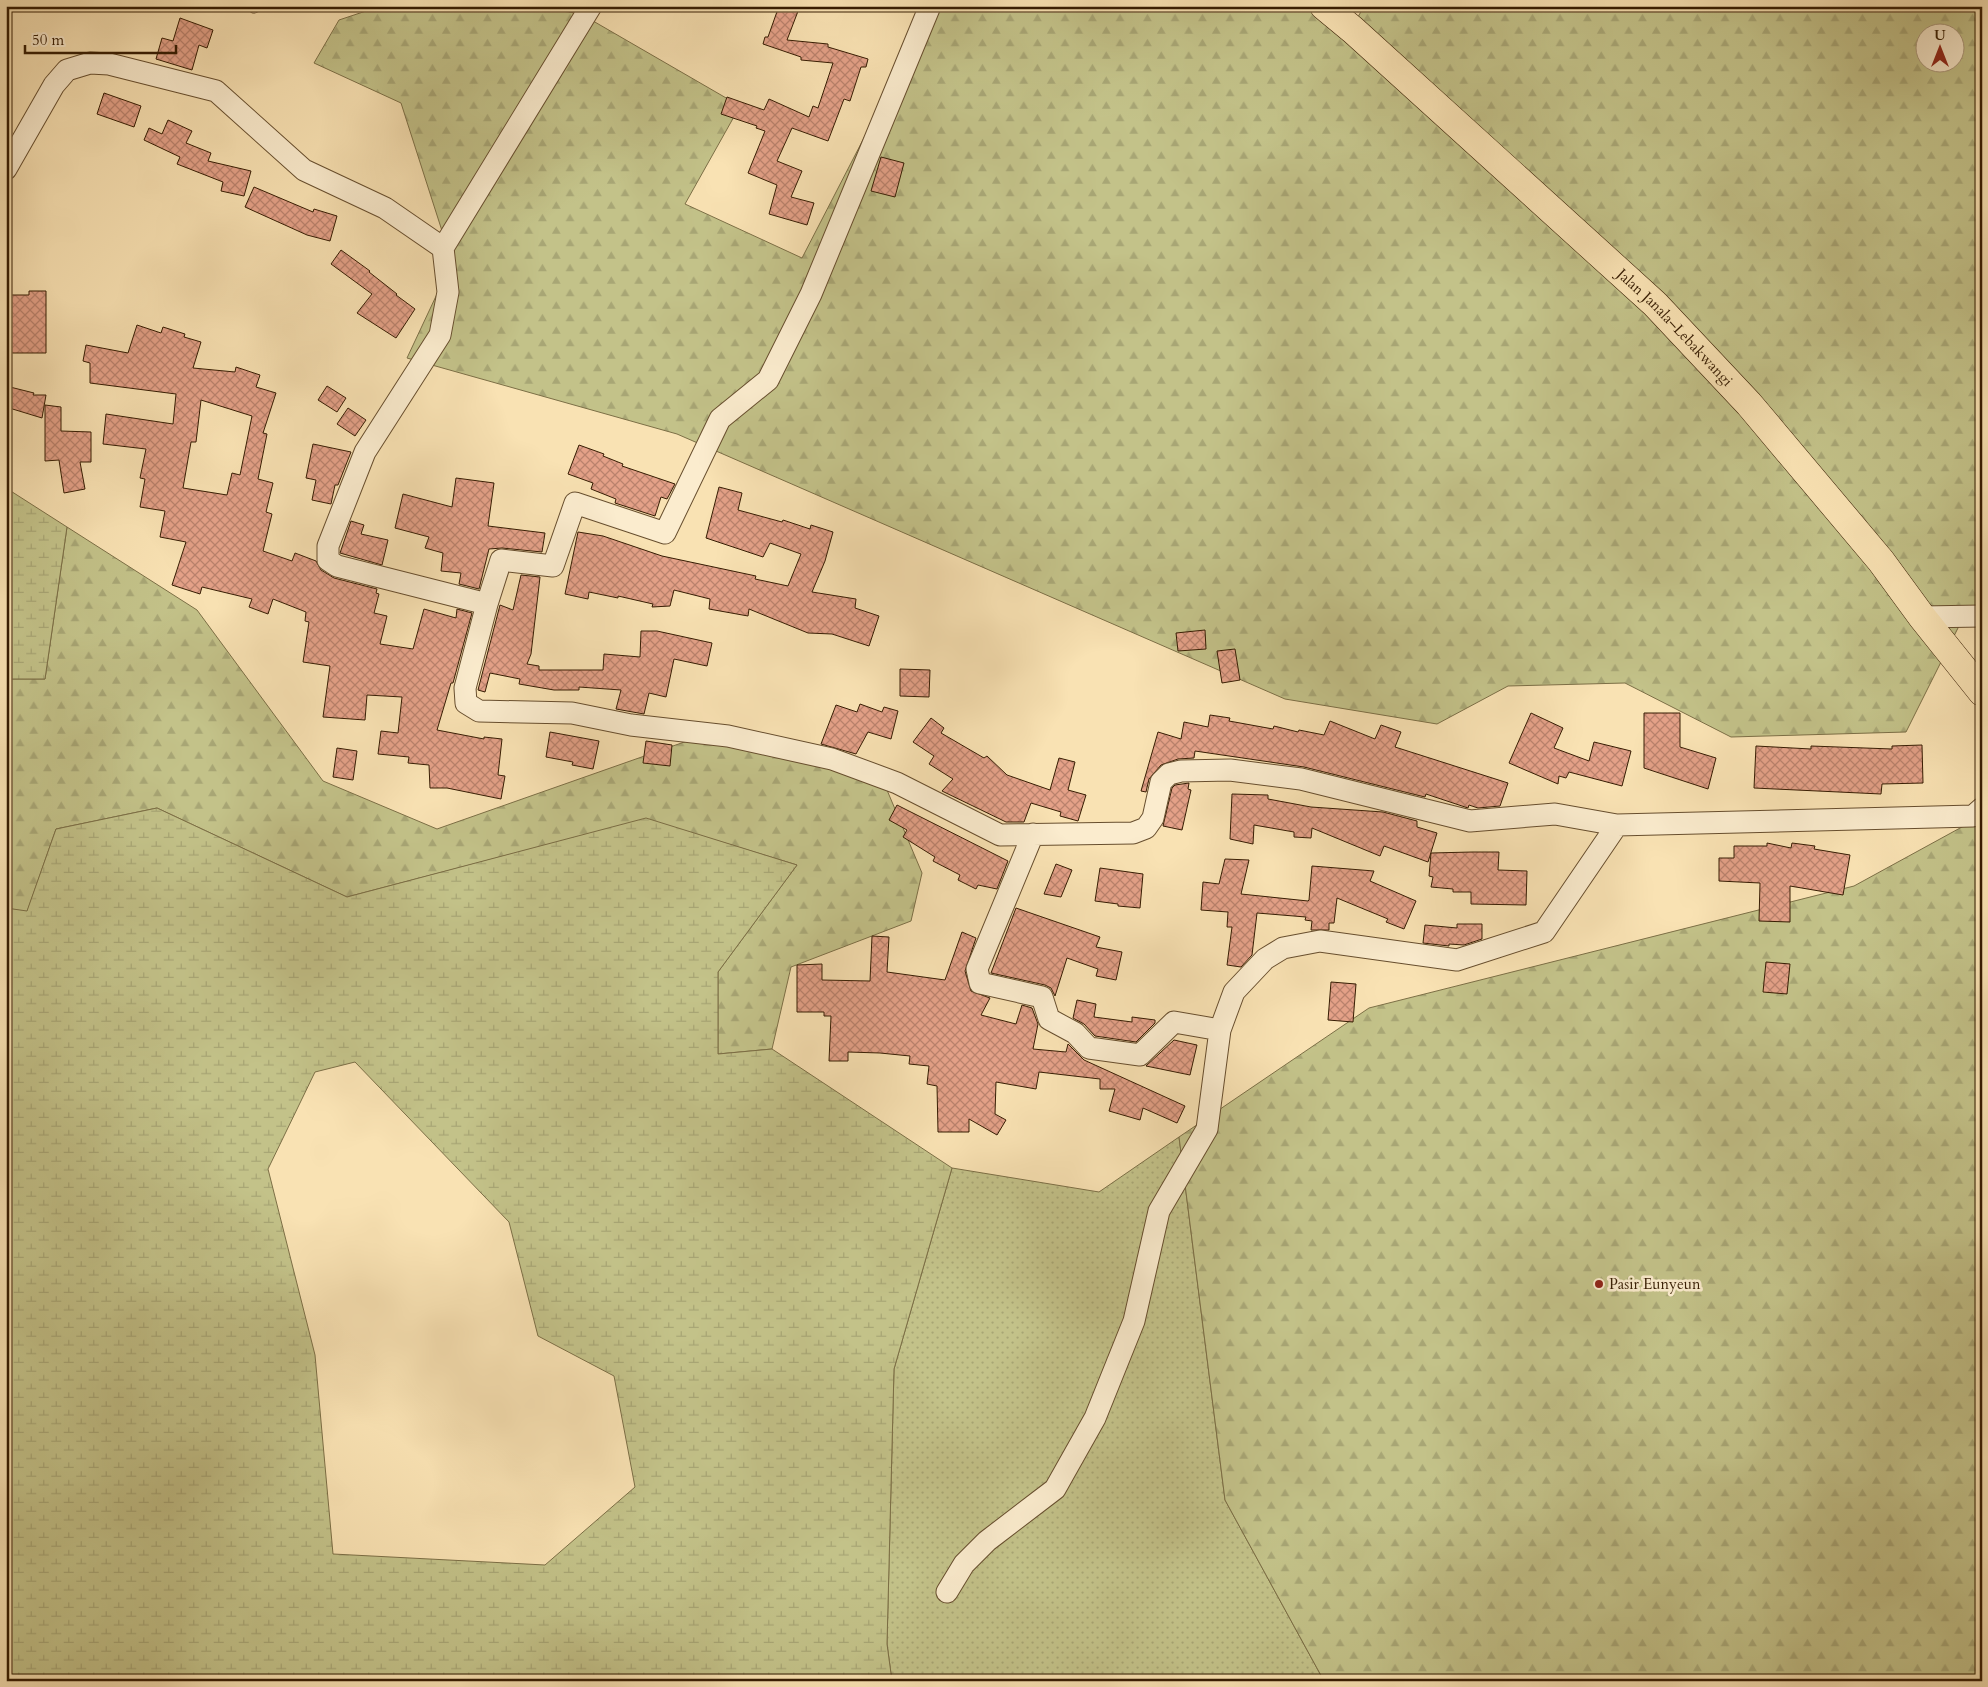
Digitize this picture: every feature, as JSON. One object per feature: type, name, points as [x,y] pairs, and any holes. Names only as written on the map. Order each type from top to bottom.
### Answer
[{"type":"main road","name":"Jalan Janala–Lebakwangi","points":[[1324,6],[1361,36],[1654,304],[1749,404],[1881,561],[1922,618],[1982,692]]},
{"type":"street","points":[[930,6],[811,294],[768,380],[720,419],[665,533],[575,503],[553,566],[500,560],[465,688],[466,702],[479,711],[572,713],[631,725],[728,736],[832,759],[897,783],[1000,835],[1133,832],[1146,828],[1154,818],[1161,782],[1168,774],[1181,771],[1230,770],[1301,779],[1470,821],[1555,814],[1617,824],[1979,813]]},
{"type":"street","points":[[487,604],[337,566],[328,560],[328,546],[365,452],[440,335],[448,292],[443,248],[584,7]]},
{"type":"street","points":[[6,169],[54,85],[66,70],[90,63],[109,64],[216,91],[304,170],[385,208],[443,248]]},
{"type":"street","points":[[1922,618],[1982,616]]},
{"type":"street","points":[[947,1592],[964,1564],[987,1541],[1055,1489],[1096,1418],[1134,1321],[1159,1211],[1207,1129],[1220,1030],[1234,992],[1265,958],[1283,948],[1320,941],[1458,960],[1544,932],[1617,824]]},
{"type":"street","points":[[1034,834],[976,969],[980,983],[1042,997],[1049,1019],[1075,1033],[1090,1048],[1140,1055],[1174,1022],[1220,1030]]},
{"type":"green space","points":[[381,6],[531,6],[581,14],[740,106],[685,204],[802,258],[932,6],[1342,6],[1358,17],[1364,6],[1982,6],[1982,624],[1960,624],[1906,732],[1731,737],[1625,683],[1508,686],[1437,724],[1285,699],[677,434],[407,358],[452,262],[401,103],[314,63],[339,20]]},
{"type":"green space","points":[[6,488],[67,527],[45,679],[6,679]]},
{"type":"green space","points":[[67,527],[197,610],[323,781],[437,829],[707,734],[876,764],[922,873],[911,921],[791,967],[772,1049],[718,1054],[718,972],[797,865],[646,819],[347,897],[157,808],[56,829],[27,912],[6,908],[6,679],[45,679]]},
{"type":"green space","points":[[157,808],[347,897],[646,818],[797,865],[718,972],[718,1054],[772,1049],[952,1168],[894,1369],[887,1644],[892,1681],[6,1681],[6,908],[27,911],[56,829]],"holes":[[[355,1062],[509,1222],[538,1336],[614,1376],[635,1487],[545,1565],[333,1554],[315,1355],[268,1169],[315,1072]]]},
{"type":"green space","points":[[1982,816],[1982,1681],[1324,1681],[1225,1500],[1179,1137],[1369,1008],[1854,886]]},
{"type":"green space","points":[[1179,1137],[1225,1500],[1324,1681],[892,1681],[887,1644],[894,1369],[952,1168],[1099,1192]]},
{"type":"building","points":[[779,6],[800,6],[787,40],[828,44],[828,47],[868,59],[866,67],[861,67],[850,101],[844,99],[828,141],[792,128],[777,161],[802,171],[791,197],[814,203],[807,225],[769,214],[777,185],[748,173],[765,131],[756,128],[757,126],[721,114],[727,97],[764,110],[769,99],[809,117],[813,106],[818,108],[833,63],[801,60],[801,57],[763,44],[765,37],[768,37]]},
{"type":"building","points":[[180,18],[213,30],[207,48],[199,45],[192,70],[156,59],[162,38],[173,41]]},
{"type":"building","points":[[104,93],[141,106],[134,127],[97,114]]},
{"type":"building","points":[[168,120],[192,131],[186,143],[211,153],[208,161],[251,171],[244,196],[221,191],[223,182],[177,164],[180,157],[144,140],[149,128],[162,134]]},
{"type":"building","points":[[881,157],[904,163],[895,197],[871,191]]},
{"type":"building","points":[[254,187],[313,212],[314,209],[337,216],[330,241],[307,235],[245,207]]},
{"type":"building","points":[[341,250],[370,271],[396,295],[415,309],[396,338],[357,313],[372,294],[331,264]]},
{"type":"building","points":[[29,291],[46,291],[46,353],[6,353],[6,295],[29,295]]},
{"type":"building","points":[[137,325],[161,333],[163,327],[185,334],[184,337],[201,342],[193,368],[235,372],[236,367],[260,375],[256,387],[276,393],[263,433],[267,434],[258,479],[273,483],[266,512],[272,514],[263,551],[292,561],[295,553],[316,561],[321,570],[334,578],[377,589],[376,593],[379,594],[374,613],[387,616],[380,644],[413,649],[424,609],[456,618],[457,609],[472,613],[453,683],[451,683],[437,730],[484,739],[484,737],[502,739],[498,775],[505,776],[501,799],[447,788],[430,788],[429,765],[408,763],[409,757],[378,754],[381,731],[398,733],[402,697],[367,695],[365,720],[323,717],[330,666],[303,662],[309,622],[305,621],[306,612],[273,599],[268,614],[249,607],[252,599],[202,587],[200,594],[172,585],[186,542],[160,537],[165,511],[140,507],[145,479],[140,478],[146,449],[103,444],[106,414],[173,424],[176,394],[90,383],[90,363],[83,361],[86,345],[128,353]],"holes":[[[201,400],[252,416],[240,475],[232,473],[227,495],[183,488],[191,442],[196,442]]]},
{"type":"building","points":[[6,386],[34,393],[33,395],[46,395],[42,418],[6,407]]},
{"type":"building","points":[[327,386],[346,398],[337,412],[318,400]]},
{"type":"building","points":[[45,405],[61,407],[61,431],[91,432],[91,462],[80,462],[85,489],[64,493],[59,460],[45,461]]},
{"type":"building","points":[[348,408],[366,420],[355,436],[337,424]]},
{"type":"building","points":[[313,444],[351,452],[338,485],[335,485],[331,504],[312,500],[316,480],[306,478]]},
{"type":"building","points":[[579,445],[604,454],[603,456],[623,464],[622,466],[675,484],[667,499],[661,497],[655,516],[615,503],[616,499],[591,489],[593,483],[568,474]]},
{"type":"building","points":[[456,478],[494,483],[488,526],[545,533],[542,552],[502,548],[489,549],[479,589],[459,584],[461,573],[441,571],[443,553],[425,548],[429,537],[395,528],[403,494],[452,507]]},
{"type":"building","points":[[719,487],[742,493],[738,510],[782,522],[783,520],[810,529],[811,525],[833,532],[825,561],[812,592],[856,599],[855,608],[879,616],[869,646],[832,634],[808,633],[749,609],[748,616],[709,609],[710,599],[674,590],[670,606],[652,607],[653,604],[618,596],[618,598],[589,592],[588,599],[565,594],[578,532],[603,536],[662,556],[756,576],[755,579],[788,586],[801,554],[770,543],[763,557],[706,538]]},
{"type":"building","points":[[351,521],[364,525],[361,534],[388,540],[382,565],[340,553]]},
{"type":"building","points":[[521,575],[540,577],[531,654],[527,664],[539,666],[539,670],[603,670],[604,654],[640,657],[641,631],[657,631],[712,643],[707,666],[674,659],[666,697],[649,693],[644,714],[616,709],[621,690],[579,687],[579,690],[554,690],[519,684],[520,679],[490,673],[485,692],[478,690],[500,605],[513,610]]},
{"type":"building","points":[[1205,630],[1206,649],[1178,651],[1176,633]]},
{"type":"building","points":[[1235,649],[1240,680],[1222,683],[1217,651]]},
{"type":"building","points":[[900,669],[930,670],[929,697],[900,696]]},
{"type":"building","points":[[860,704],[882,712],[884,707],[898,711],[891,739],[868,732],[856,754],[821,744],[836,705],[857,712]]},
{"type":"building","points":[[1531,713],[1563,728],[1554,748],[1589,761],[1594,742],[1631,751],[1622,786],[1569,772],[1566,778],[1559,776],[1558,784],[1509,763]]},
{"type":"building","points":[[1644,713],[1680,713],[1680,747],[1716,758],[1708,789],[1644,768]]},
{"type":"building","points":[[1210,715],[1230,718],[1229,721],[1273,729],[1274,726],[1298,732],[1299,730],[1324,735],[1330,721],[1375,739],[1381,725],[1401,732],[1395,747],[1508,783],[1500,806],[1478,808],[1469,805],[1468,808],[1426,794],[1425,797],[1304,767],[1195,751],[1194,758],[1178,759],[1161,765],[1149,779],[1146,792],[1141,791],[1158,732],[1181,739],[1184,722],[1208,727]]},
{"type":"building","points":[[931,718],[944,728],[941,733],[984,758],[987,756],[1007,775],[1050,790],[1059,758],[1075,762],[1068,790],[1086,795],[1078,821],[1060,816],[1061,812],[1031,803],[1024,822],[1006,822],[942,791],[953,779],[929,764],[934,756],[913,742]]},
{"type":"building","points":[[550,732],[599,741],[593,769],[572,765],[573,762],[546,757]]},
{"type":"building","points":[[646,741],[672,745],[670,766],[643,763]]},
{"type":"building","points":[[1922,745],[1923,783],[1882,784],[1881,794],[1754,788],[1756,746],[1811,749],[1811,746],[1892,749],[1892,746]]},
{"type":"building","points":[[337,748],[357,751],[353,780],[333,777]]},
{"type":"building","points":[[1189,783],[1188,789],[1191,790],[1182,830],[1163,826],[1172,788],[1175,785]]},
{"type":"building","points":[[1232,794],[1268,795],[1268,799],[1311,807],[1383,812],[1417,821],[1417,827],[1437,833],[1428,862],[1384,846],[1380,856],[1312,828],[1311,838],[1294,837],[1294,832],[1254,825],[1253,844],[1230,839]]},
{"type":"building","points":[[897,805],[1008,861],[997,889],[978,885],[976,889],[958,880],[960,875],[933,861],[935,857],[903,837],[907,830],[889,820]]},
{"type":"building","points":[[1767,843],[1791,848],[1792,843],[1815,846],[1814,849],[1850,855],[1843,895],[1790,886],[1790,922],[1759,921],[1760,883],[1719,881],[1719,858],[1734,858],[1734,846],[1767,846]]},
{"type":"building","points":[[1499,852],[1498,870],[1527,871],[1526,905],[1471,904],[1471,892],[1453,892],[1453,889],[1431,887],[1433,877],[1429,876],[1431,853]]},
{"type":"building","points":[[1225,859],[1249,860],[1241,894],[1308,901],[1312,866],[1374,871],[1370,881],[1416,901],[1404,929],[1386,922],[1388,919],[1337,898],[1334,923],[1329,923],[1329,930],[1311,930],[1312,921],[1305,920],[1306,917],[1257,913],[1252,955],[1241,967],[1227,965],[1232,927],[1227,927],[1228,912],[1201,910],[1203,882],[1219,884]]},
{"type":"building","points":[[1056,864],[1072,870],[1061,897],[1044,894]]},
{"type":"building","points":[[1100,868],[1143,874],[1140,908],[1095,901]]},
{"type":"building","points":[[1016,908],[1100,937],[1096,947],[1122,952],[1116,980],[1096,976],[1098,969],[1067,958],[1055,996],[1051,988],[1045,985],[991,973]]},
{"type":"building","points":[[1457,924],[1482,924],[1482,939],[1464,945],[1449,944],[1449,946],[1423,943],[1425,925],[1457,928]]},
{"type":"building","points":[[962,932],[976,938],[965,971],[971,991],[990,998],[981,1015],[1016,1024],[1022,1005],[1032,1008],[1038,1024],[1033,1049],[1066,1052],[1068,1044],[1084,1060],[1185,1106],[1177,1123],[1143,1108],[1140,1120],[1109,1111],[1115,1089],[1100,1089],[1100,1079],[1039,1072],[1036,1089],[996,1082],[995,1114],[1006,1120],[997,1135],[969,1119],[969,1132],[938,1132],[937,1086],[927,1084],[929,1066],[909,1064],[910,1056],[880,1053],[848,1052],[848,1061],[829,1061],[831,1016],[824,1016],[824,1012],[797,1012],[797,965],[822,964],[822,980],[870,981],[872,936],[889,937],[887,972],[945,980]]},
{"type":"building","points":[[1766,962],[1790,964],[1787,994],[1763,992]]},
{"type":"building","points":[[1331,982],[1356,984],[1353,1022],[1328,1020]]},
{"type":"building","points":[[1077,1000],[1096,1004],[1094,1017],[1132,1022],[1132,1017],[1155,1020],[1155,1023],[1136,1042],[1095,1036],[1084,1024],[1073,1018]]},
{"type":"building","points":[[1174,1040],[1197,1045],[1190,1075],[1146,1066]]},
{"type":"place","name":"Pasir Eunyeun","points":[[1599,1284]]}]
